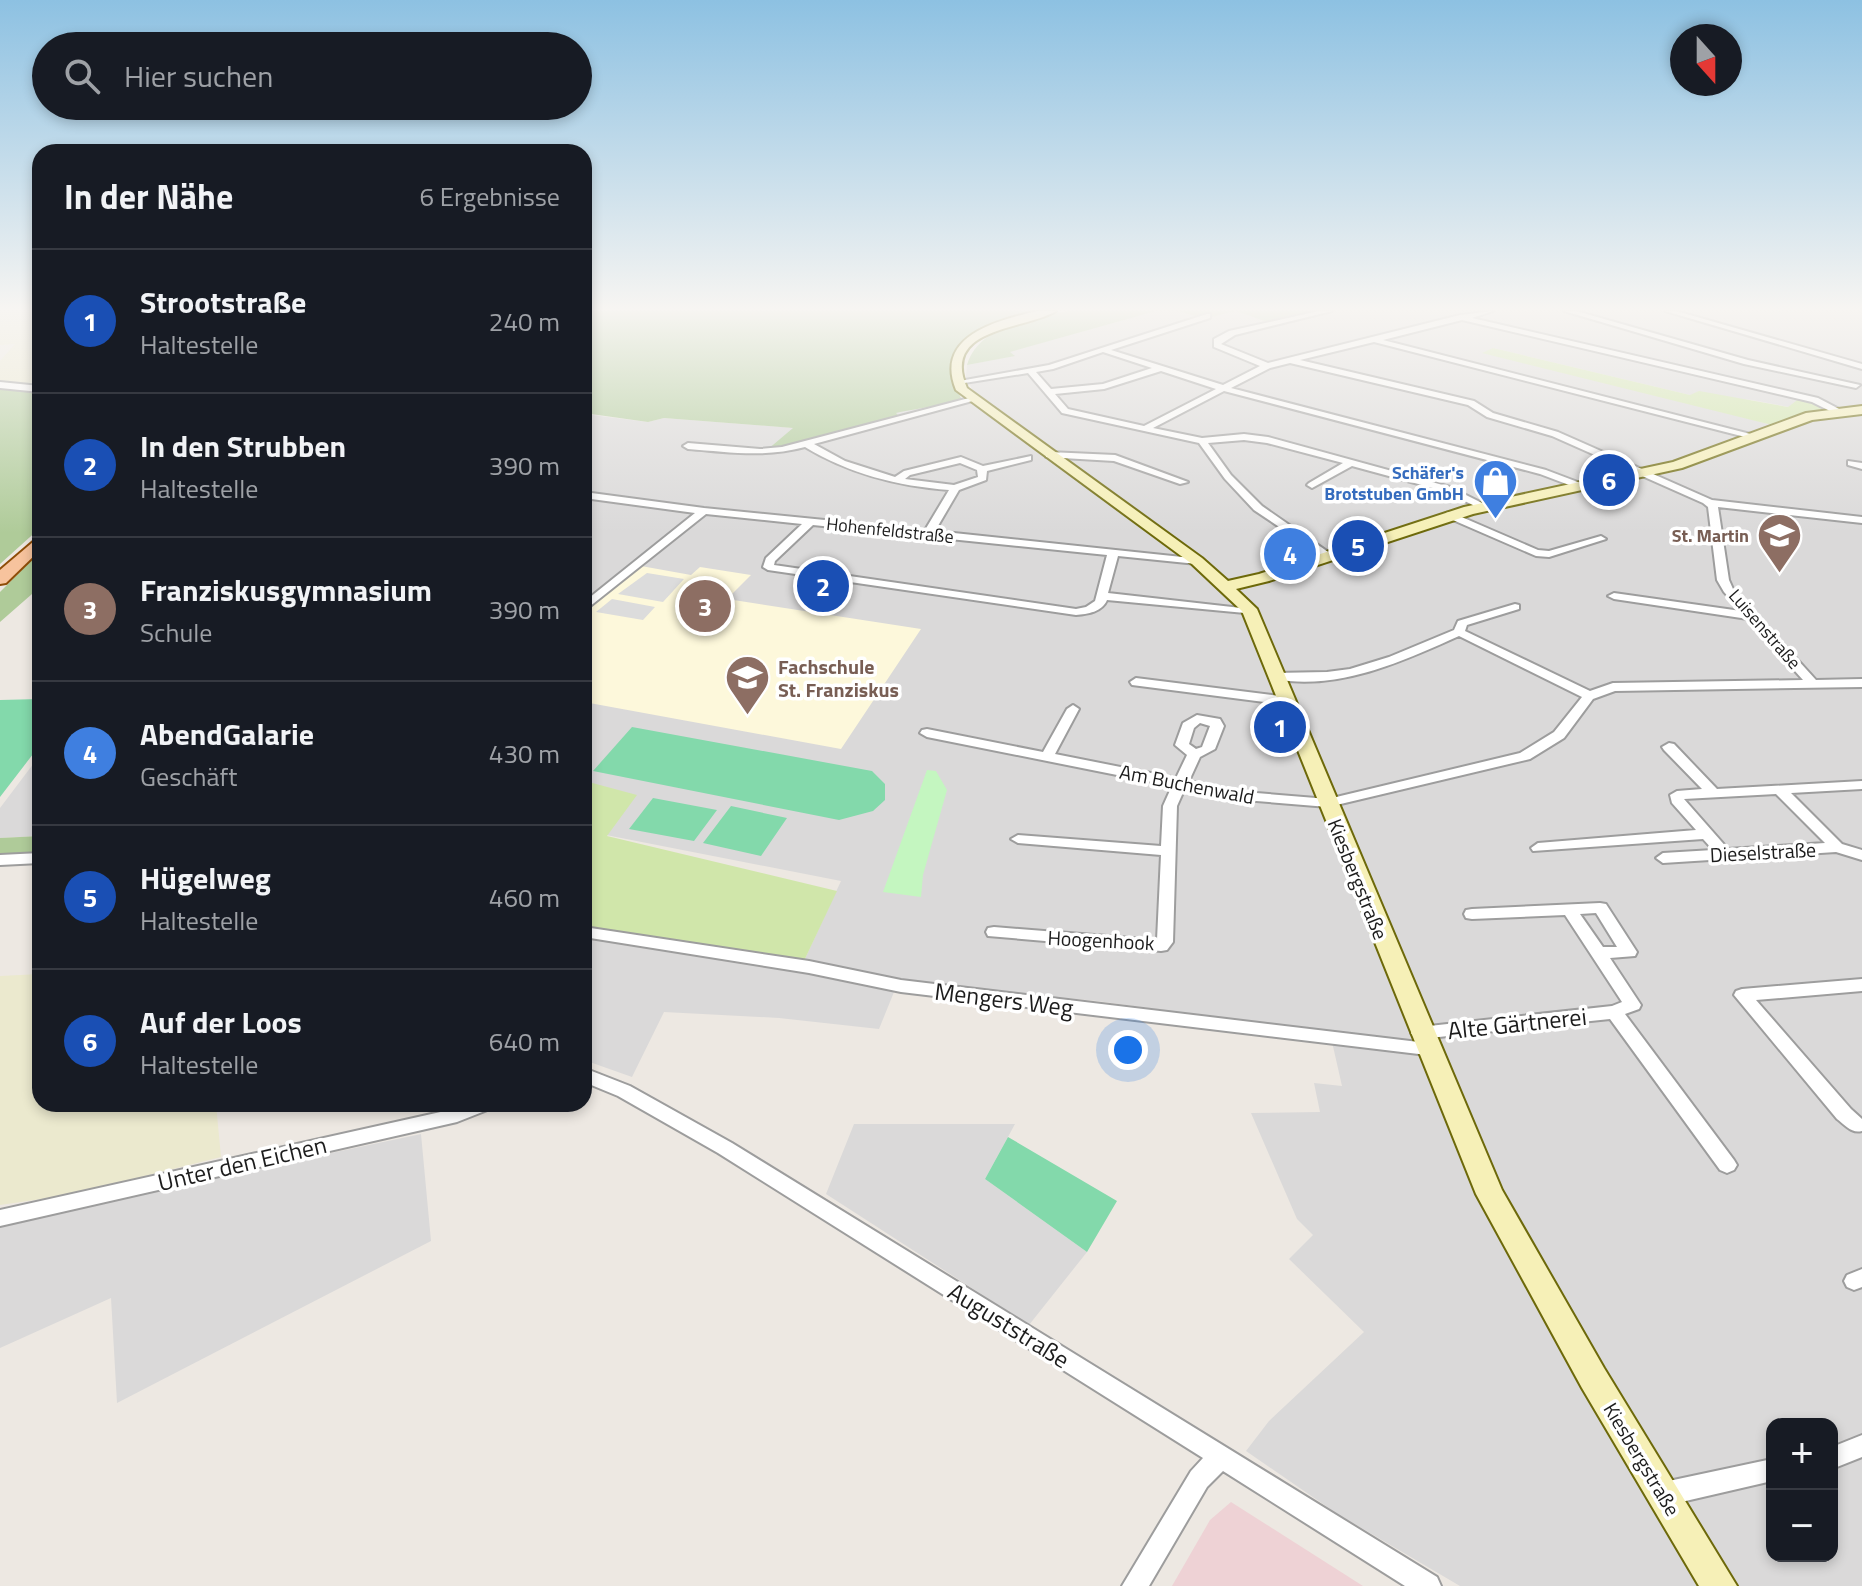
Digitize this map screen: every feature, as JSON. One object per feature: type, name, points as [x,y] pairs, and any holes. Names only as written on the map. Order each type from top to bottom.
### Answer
[{"type":"main road","points":[[0,579],[32,549]]},
{"type":"street","points":[[0,385],[32,388]]},
{"type":"street","name":"Kiesbergstraße","points":[[960,385],[972,400],[1197,561],[1227,586],[1252,615],[1471,1154],[1515,1244],[1719,1586]]},
{"type":"street","points":[[1043,385],[1065,411],[1202,441],[1254,438],[1447,489],[1483,506]]},
{"type":"street","points":[[1049,392],[1107,385]]},
{"type":"street","points":[[1213,385],[1543,472],[1580,486]]},
{"type":"street","points":[[1148,427],[1228,385]]},
{"type":"street","points":[[1394,385],[1471,403],[1482,411],[1535,426],[1711,503],[1859,520],[1862,533]]},
{"type":"street","points":[[1553,385],[1757,437]]},
{"type":"street","points":[[1751,385],[1862,410]]},
{"type":"street","points":[[1227,586],[1483,506],[1692,462],[1840,403],[1856,385]]},
{"type":"street","points":[[688,446],[760,452],[807,444],[972,400]]},
{"type":"street","points":[[1202,441],[1228,477],[1258,508],[1327,556]]},
{"type":"street","points":[[807,444],[847,467],[895,481],[955,488],[983,478],[982,469]]},
{"type":"street","points":[[1049,455],[1115,458],[1183,482]]},
{"type":"street","points":[[895,481],[907,473],[961,460],[982,469],[1028,458]]},
{"type":"street","points":[[1312,485],[1350,463]]},
{"type":"street","points":[[928,534],[955,488]]},
{"type":"street","name":"Hohenfeldstraße","points":[[592,496],[704,511],[1197,561]]},
{"type":"street","name":"Luisenstraße","points":[[1711,503],[1723,580],[1812,683]]},
{"type":"street","points":[[592,602],[704,511]]},
{"type":"street","points":[[1450,515],[1536,553],[1549,554],[1601,539]]},
{"type":"street","points":[[810,522],[770,560],[768,567],[1076,612],[1096,607],[1103,596],[1113,554]]},
{"type":"street","points":[[1103,596],[1241,611]]},
{"type":"street","points":[[1614,596],[1751,616]]},
{"type":"street","points":[[1278,676],[1322,678],[1361,672],[1411,656],[1459,632],[1462,623],[1515,607]]},
{"type":"street","points":[[1459,632],[1589,696],[1613,687],[1643,684],[1862,683]]},
{"type":"street","points":[[1136,682],[1287,701]]},
{"type":"street","name":"Am Buchenwald","points":[[927,733],[1261,799],[1328,803],[1387,792],[1525,756],[1559,735],[1589,696]]},
{"type":"street","points":[[1047,756],[1073,709]]},
{"type":"street","points":[[1669,747],[1712,792]]},
{"type":"street","name":"Hoogenhook","points":[[994,932],[1161,946],[1165,942],[1170,806],[1194,754]]},
{"type":"street","points":[[1724,854],[1677,800],[1677,795],[1862,785]]},
{"type":"street","points":[[1779,789],[1837,847]]},
{"type":"street","points":[[1538,848],[1706,834]]},
{"type":"street","points":[[1018,839],[1169,851]]},
{"type":"street","name":"Dieselstraße","points":[[1663,858],[1837,847],[1862,855]]},
{"type":"street","points":[[0,860],[32,858]]},
{"type":"street","points":[[1472,914],[1600,908],[1629,952],[1598,953]]},
{"type":"street","name":"Alte Gärtnerei","points":[[1424,1041],[1614,1012],[1633,1005],[1569,910]]},
{"type":"street","name":"Mengers Weg","points":[[592,933],[809,967],[901,986],[1424,1041]]},
{"type":"street","points":[[1857,1125],[1844,1114],[1742,995],[1862,985]]},
{"type":"street","name":"Alte Gärtnerei","points":[[1614,1012],[1727,1165]]},
{"type":"street","name":"Auguststraße","points":[[592,1078],[624,1091],[725,1148],[1428,1586]]},
{"type":"street","name":"Unter den Eichen","points":[[0,1218],[464,1112]]},
{"type":"street","points":[[1838,1456],[1862,1446]]},
{"type":"street","points":[[1135,1586],[1199,1479],[1220,1457]]},
{"type":"street","points":[[1664,1494],[1766,1471]]},
{"type":"shaded area","points":[[970,385],[1627,385],[1779,427],[1789,407],[1752,400],[1690,395],[1648,385],[1862,385],[1862,1586],[1460,1586],[1336,1513],[1246,1451],[1269,1421],[1364,1332],[1289,1259],[1313,1235],[1297,1219],[1251,1113],[1320,1112],[1314,1083],[1342,1086],[1330,1033],[1097,1001],[940,986],[803,963],[841,881],[606,835],[592,801],[592,415],[648,422],[664,418],[794,428],[898,415],[894,413],[940,402],[953,403],[974,393]]},
{"type":"shaded area","points":[[641,566],[691,575],[700,567],[751,575],[727,599],[921,629],[841,749],[592,703],[592,606]]},
{"type":"shaded area","points":[[647,573],[684,579],[663,602],[618,594]]},
{"type":"shaded area","points":[[612,599],[655,607],[643,620],[596,612]]},
{"type":"shaded area","points":[[32,766],[32,836],[0,838],[0,808]]},
{"type":"shaded area","points":[[592,936],[734,959],[894,992],[879,1029],[779,1018],[664,1012],[632,1077],[592,1063]]},
{"type":"shaded area","points":[[32,974],[32,1112],[217,1112],[221,1157],[69,1195],[0,1205],[0,976]]},
{"type":"shaded area","points":[[854,1124],[1015,1124],[985,1179],[1087,1252],[1029,1325],[826,1194]]},
{"type":"shaded area","points":[[421,1134],[431,1241],[117,1403],[111,1298],[0,1348],[0,1223]]},
{"type":"shaded area","points":[[1231,1502],[1363,1586],[1172,1586],[1210,1520]]},
{"type":"green space","points":[[592,385],[955,385],[961,398],[896,413],[899,416],[819,440],[767,450],[793,428],[664,418],[648,422],[592,414]]},
{"type":"green space","points":[[1611,385],[1648,385],[1690,395],[1699,391],[1788,407],[1800,398],[1827,410],[1780,427]]},
{"type":"green space","points":[[0,387],[32,391],[32,535],[0,564]]},
{"type":"green space","points":[[32,560],[32,594],[0,622],[0,592]]},
{"type":"green space","points":[[32,699],[32,755],[0,797],[0,700]]},
{"type":"green space","points":[[632,727],[872,771],[885,784],[885,800],[873,811],[839,820],[593,771]]},
{"type":"green space","points":[[927,770],[936,771],[947,790],[923,875],[921,897],[883,892]]},
{"type":"green space","points":[[592,783],[637,795],[607,836],[837,891],[803,963],[592,927]]},
{"type":"green space","points":[[653,798],[717,810],[694,841],[629,829]]},
{"type":"green space","points":[[731,806],[787,818],[761,856],[703,843]]},
{"type":"green space","points":[[32,836],[32,854],[0,856],[0,838]]},
{"type":"green space","points":[[1008,1137],[1117,1201],[1087,1252],[985,1179]]},
{"type":"place","name":"Auf der Loos","points":[[1609,480]]},
{"type":"place","name":"Schäfer's Brotstuben GmbH","points":[[1495,521]]},
{"type":"place","name":"Hügelweg","points":[[1358,546]]},
{"type":"place","name":"AbendGalarie","points":[[1290,554]]},
{"type":"place","name":"St. Martin","points":[[1780,574]]},
{"type":"place","name":"In den Strubben","points":[[823,586]]},
{"type":"place","name":"Franziskusgymnasium","points":[[705,606]]},
{"type":"place","name":"Fachschule St. Franziskus","points":[[747,716]]},
{"type":"place","name":"Strootstraße","points":[[1280,727]]}]
